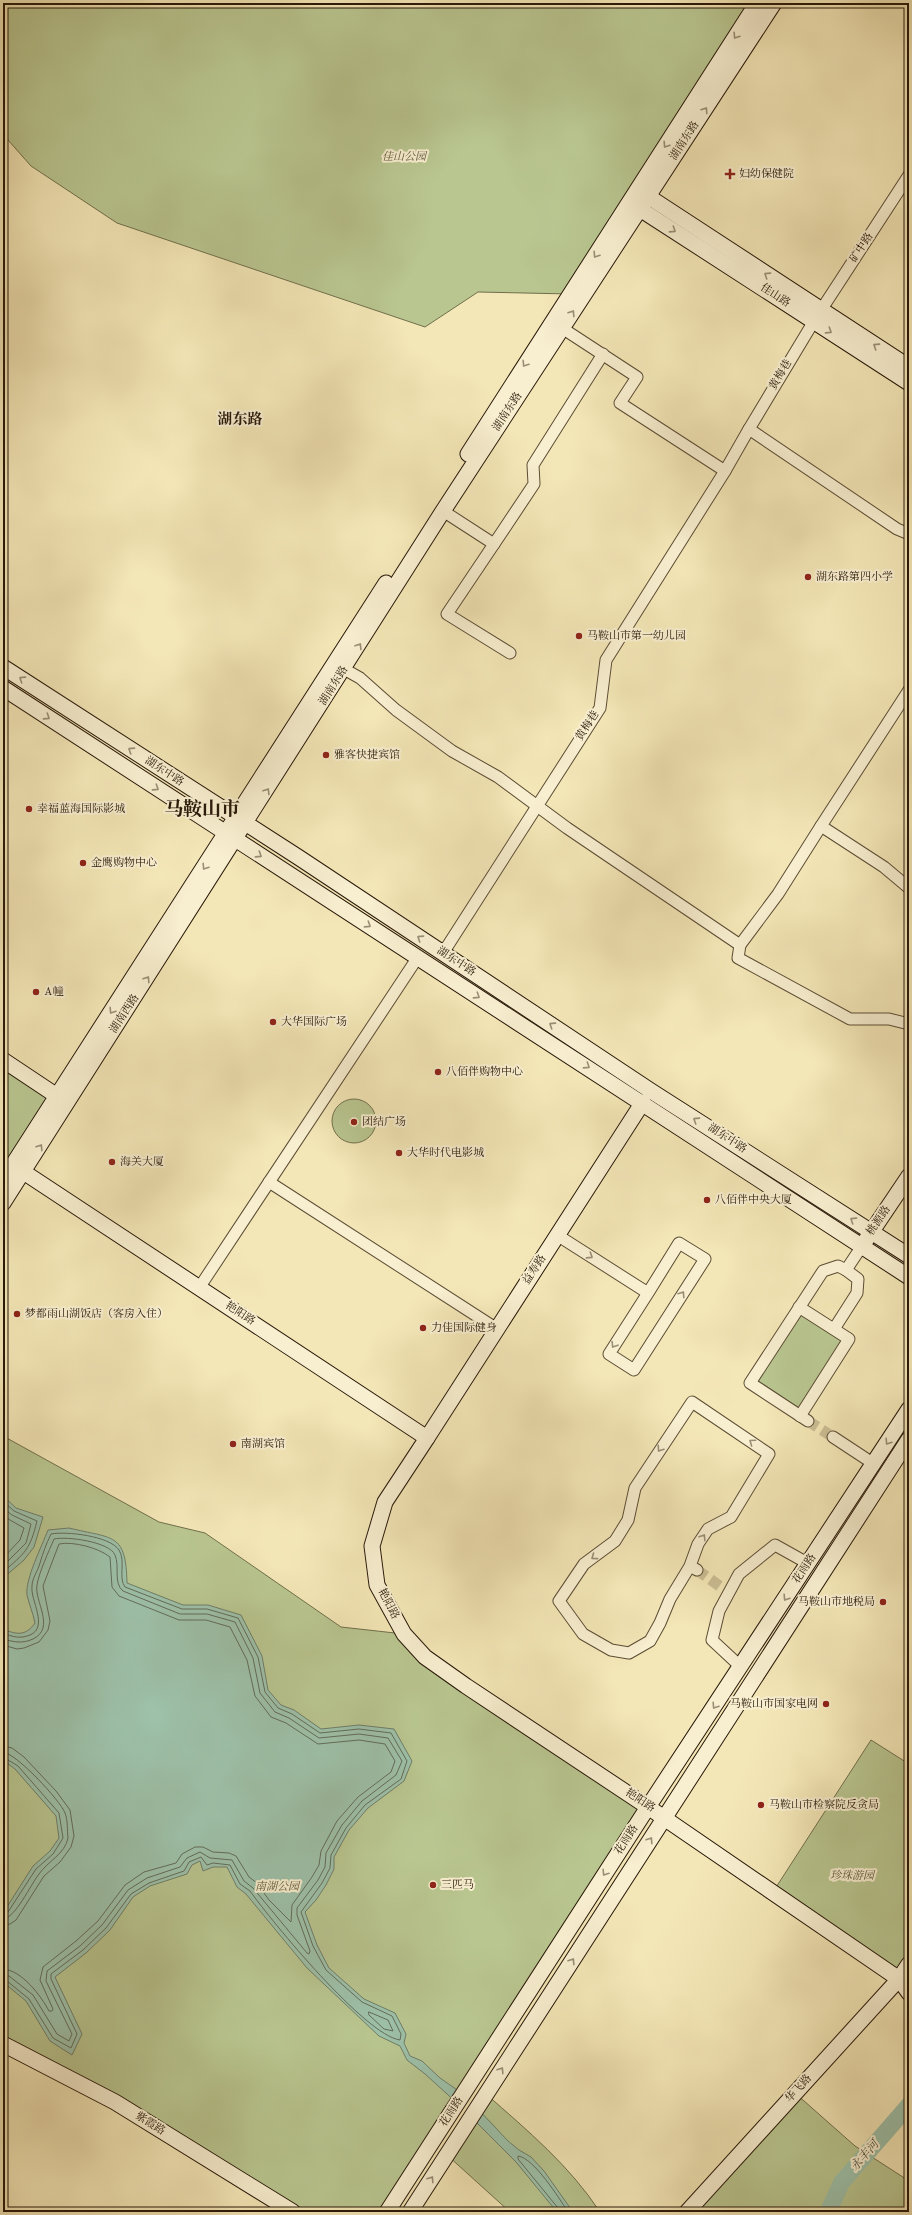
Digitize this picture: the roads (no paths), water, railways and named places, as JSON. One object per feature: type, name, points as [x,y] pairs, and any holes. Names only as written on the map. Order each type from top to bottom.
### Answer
[{"type":"main road","points":[[231,837],[757,3]]},
{"type":"main road","name":"湖南东路","points":[[241,821],[344,669],[562,328],[645,203],[774,3]]},
{"type":"main road","name":"佳山路","points":[[645,203],[818,316],[909,383]]},
{"type":"main road","name":"佳山路","points":[[818,316],[909,367]]},
{"type":"main road","name":"湖东中路","points":[[3,667],[241,821],[651,1091],[909,1256]]},
{"type":"main road","name":"湖东中路","points":[[3,688],[231,837],[643,1102],[909,1277]]},
{"type":"main road","name":"湖南西路","points":[[3,1203],[18,1169],[57,1096],[231,837]]},
{"type":"main road","name":"湖南西路","points":[[3,1180],[18,1169],[231,837]]},
{"type":"main road","points":[[3,1060],[57,1096]]},
{"type":"main road","name":"益寿路","points":[[427,1438],[643,1102]]},
{"type":"main road","name":"艳阳路","points":[[18,1169],[427,1438],[384,1502],[372,1546],[377,1585],[404,1634],[425,1657],[556,1747],[665,1818],[899,1979],[909,1993]]},
{"type":"main road","name":"桃源路","points":[[862,1246],[909,1176]]},
{"type":"main road","name":"花雨路","points":[[387,2212],[648,1807],[809,1564],[909,1409]]},
{"type":"main road","points":[[410,2212],[909,1440]]},
{"type":"main road","name":"华飞路","points":[[687,2212],[899,1979],[909,1964]]},
{"type":"main road","name":"紫霞路","points":[[3,2044],[115,2102],[292,2212]]},
{"type":"street","name":"矿中路","points":[[818,316],[909,175]]},
{"type":"street","name":"黄梅巷","points":[[442,953],[600,708],[606,660],[725,471],[818,316]]},
{"type":"street","points":[[562,328],[637,377],[620,403],[725,471]]},
{"type":"street","points":[[510,653],[447,614],[534,484],[533,465],[603,354]]},
{"type":"street","points":[[749,430],[897,529],[909,534]]},
{"type":"street","points":[[444,511],[494,544]]},
{"type":"street","points":[[344,669],[360,678],[396,710],[452,751],[498,777],[536,806],[740,945]]},
{"type":"street","points":[[909,690],[778,894],[740,945],[738,958],[850,1019],[889,1019],[909,1024]]},
{"type":"street","points":[[821,826],[884,867],[909,888]]},
{"type":"street","points":[[199,1288],[418,957]]},
{"type":"street","points":[[269,1182],[497,1329]]},
{"type":"street","points":[[557,1235],[648,1293]]},
{"type":"street","points":[[679,1243],[705,1259],[634,1370],[609,1354],[648,1293],[679,1243]]},
{"type":"street","points":[[846,1270],[862,1246]]},
{"type":"street","points":[[799,1307],[849,1339],[804,1418],[750,1383],[799,1307],[823,1271],[838,1266],[858,1279],[857,1293],[834,1329]]},
{"type":"street","points":[[692,1402],[769,1454],[731,1517],[708,1529],[698,1544],[693,1568],[670,1599],[660,1623],[650,1641],[629,1653],[611,1650],[583,1634],[559,1600],[584,1564],[615,1541],[628,1520],[636,1488],[692,1402]]},
{"type":"street","points":[[834,1437],[874,1464]]},
{"type":"street","points":[[741,1667],[712,1640],[726,1589],[739,1574],[775,1545],[809,1564]]},
{"type":"water","points":[[3,1496],[16,1508],[43,1517],[34,1547],[24,1560],[3,1578]]},
{"type":"water","points":[[69,1528],[114,1540],[120,1546],[124,1554],[127,1583],[183,1605],[208,1605],[241,1615],[262,1656],[268,1690],[281,1705],[294,1710],[321,1729],[359,1725],[394,1729],[412,1761],[404,1781],[368,1808],[349,1830],[334,1857],[334,1869],[326,1885],[316,1900],[305,1912],[317,1945],[329,1968],[364,1999],[395,2013],[406,2034],[404,2043],[410,2056],[422,2061],[440,2078],[463,2094],[457,2103],[407,2060],[400,2046],[379,2036],[307,1968],[246,1894],[237,1887],[227,1867],[213,1867],[203,1871],[200,1861],[192,1865],[187,1874],[150,1886],[133,1897],[110,1930],[86,1953],[55,1977],[82,2034],[72,2055],[50,2041],[26,2001],[3,1982],[3,1913],[33,1866],[50,1851],[59,1838],[56,1816],[15,1769],[3,1760],[3,1629],[21,1633],[28,1630],[35,1623],[27,1595],[27,1588],[34,1562],[48,1530]]},
{"type":"water","points":[[477,2108],[508,2141],[531,2157],[544,2171],[573,2212],[557,2212],[516,2162],[471,2117]]},
{"type":"waterway","name":"永丰河","points":[[828,2212],[842,2182],[909,2105]]},
{"type":"tunnel","points":[[808,1421],[833,1437]]},
{"type":"tunnel","points":[[697,1570],[721,1587]]},
{"type":"place","name":"妇幼保健院","points":[[730,174]]},
{"type":"place","name":"湖东路第四小学","points":[[808,577]]},
{"type":"place","name":"马鞍山市第一幼儿园","points":[[579,636]]},
{"type":"place","name":"雅客快捷宾馆","points":[[326,755]]},
{"type":"place","name":"幸福蓝海国际影城","points":[[29,809]]},
{"type":"place","name":"金鹰购物中心","points":[[83,863]]},
{"type":"place","name":"A幢","points":[[36,992]]},
{"type":"place","name":"大华国际广场","points":[[273,1022]]},
{"type":"place","name":"八佰伴购物中心","points":[[438,1072]]},
{"type":"place","name":"团结广场","points":[[354,1122]]},
{"type":"place","name":"大华时代电影城","points":[[399,1153]]},
{"type":"place","name":"海关大厦","points":[[112,1162]]},
{"type":"place","name":"八佰伴中央大厦","points":[[707,1200]]},
{"type":"place","name":"梦都雨山湖饭店（客房入住）","points":[[17,1314]]},
{"type":"place","name":"力佳国际健身","points":[[423,1328]]},
{"type":"place","name":"南湖宾馆","points":[[233,1444]]},
{"type":"place","name":"马鞍山市地税局","points":[[883,1602]]},
{"type":"place","name":"马鞍山市国家电网","points":[[826,1704]]},
{"type":"place","name":"马鞍山市检察院反贪局","points":[[761,1805]]},
{"type":"place","name":"三匹马","points":[[433,1885]]},
{"type":"district","name":"湖东路","points":[[240,420]]},
{"type":"district","name":"马鞍山市","points":[[202,810]]},
{"type":"park label","name":"佳山公园","points":[[404,157]]},
{"type":"park label","name":"珍珠游园","points":[[852,1876]]},
{"type":"park label","name":"南湖公园","points":[[277,1887]]}]
